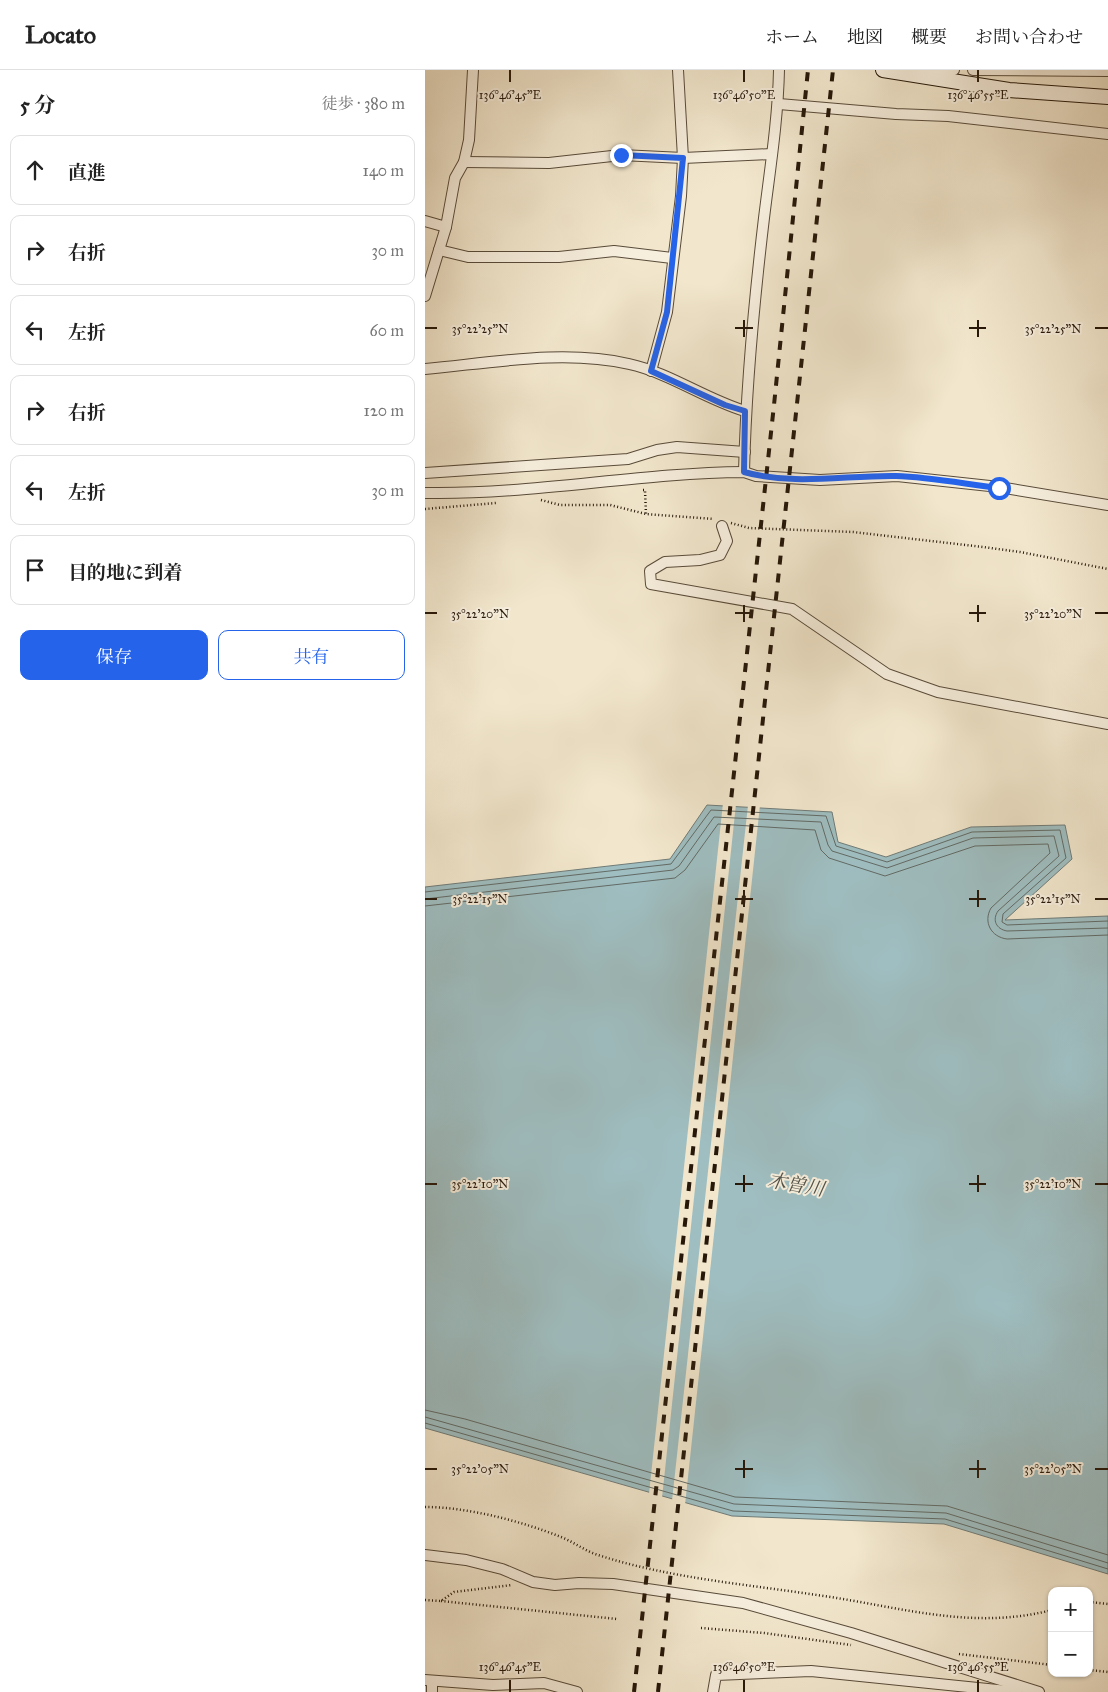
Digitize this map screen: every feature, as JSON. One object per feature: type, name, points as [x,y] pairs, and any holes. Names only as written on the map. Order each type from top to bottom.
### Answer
[{"type":"street","points":[[425,296],[446,227],[455,178],[464,162],[469,140],[473,70]]},
{"type":"street","points":[[651,371],[667,312],[683,158],[678,70]]},
{"type":"street","points":[[744,472],[745,411],[779,104],[779,70]]},
{"type":"street","points":[[883,70],[1009,90],[1108,97]]},
{"type":"street","points":[[927,76],[936,72],[954,70]]},
{"type":"street","points":[[973,70],[1108,71]]},
{"type":"street","points":[[779,104],[896,114],[948,116],[1108,134]]},
{"type":"street","points":[[464,162],[549,163],[621,155],[683,158],[772,154]]},
{"type":"street","points":[[425,221],[446,227]]},
{"type":"street","points":[[439,250],[468,257],[495,258],[559,256],[614,251],[672,258]]},
{"type":"street","points":[[425,369],[546,358],[602,359],[651,371],[725,405],[745,411]]},
{"type":"street","points":[[425,473],[627,459],[657,450],[677,448],[745,452]]},
{"type":"street","points":[[425,493],[477,494],[641,477],[744,472],[756,476],[820,480],[897,476],[999,488],[1108,506]]},
{"type":"street","points":[[722,526],[727,541],[720,555],[701,560],[665,562],[650,571],[651,584],[792,609],[887,674],[938,692],[1108,724]]},
{"type":"street","points":[[425,1555],[466,1560],[502,1569],[533,1582],[555,1585],[579,1583],[613,1584],[743,1603],[851,1633],[1039,1692]]},
{"type":"street","points":[[713,1692],[716,1675],[811,1671],[1017,1692]]},
{"type":"street","points":[[432,1692],[429,1681],[493,1685],[544,1683],[577,1692]]},
{"type":"path","points":[[645,490],[646,514]]},
{"type":"path","points":[[540,499],[560,505],[609,505],[646,514],[723,520],[749,528],[853,532],[983,547],[1108,569]]},
{"type":"path","points":[[425,509],[501,503]]},
{"type":"path","points":[[425,1506],[446,1506],[481,1514],[561,1537],[596,1555],[686,1576],[742,1586],[867,1602],[941,1617],[1003,1619],[1048,1611]]},
{"type":"path","points":[[441,1601],[454,1592],[533,1582]]},
{"type":"path","points":[[425,1600],[617,1619]]},
{"type":"path","points":[[1093,1602],[1108,1604]]},
{"type":"path","points":[[701,1628],[763,1633],[857,1646]]},
{"type":"path","points":[[953,1654],[1048,1665]]},
{"type":"path","points":[[1093,1670],[1108,1672]]},
{"type":"water","name":"木曽川","points":[[707,805],[832,812],[838,842],[886,857],[971,827],[1065,825],[1072,859],[1005,920],[1108,916],[1108,1574],[944,1524],[732,1516],[425,1428],[425,887],[670,859]]},
{"type":"pier","points":[[723,803],[736,804],[662,1498],[649,1494]]},
{"type":"pier","points":[[748,805],[760,805],[685,1505],[672,1501]]},
{"type":"railway","points":[[634,1692],[774,405],[808,70]]},
{"type":"railway","points":[[658,1692],[833,70]]},
{"type":"route","points":[[621,155],[683,158],[681,196],[672,258],[667,312],[651,371],[725,405],[745,411],[744,472],[756,476],[820,480],[897,476],[999,488]]}]
